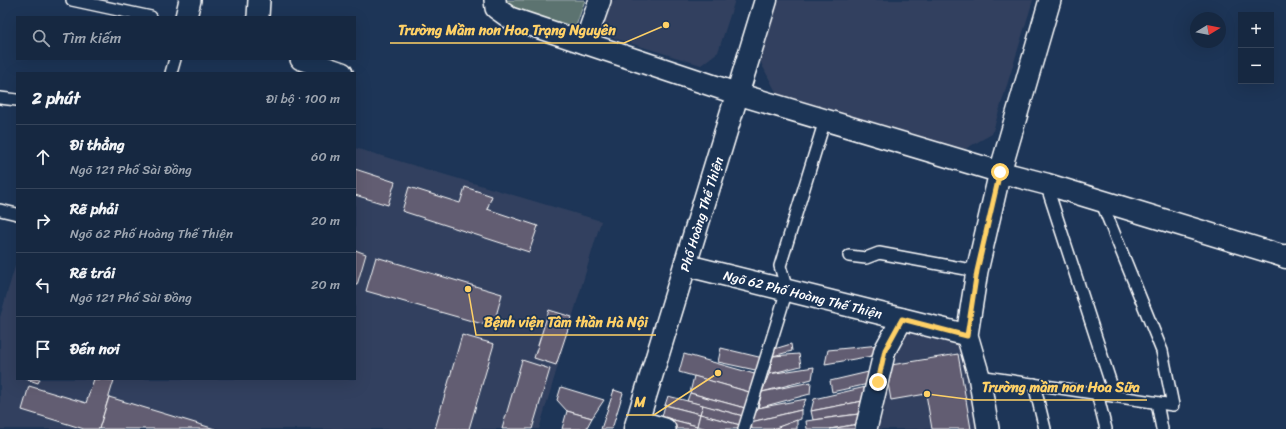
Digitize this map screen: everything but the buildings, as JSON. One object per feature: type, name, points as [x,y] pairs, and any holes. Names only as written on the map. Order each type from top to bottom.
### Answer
[{"type":"street","points":[[186,16],[190,0]]},
{"type":"street","points":[[258,16],[259,0]]},
{"type":"street","points":[[495,0],[496,8],[510,18],[738,94],[1000,172],[1046,184],[1286,257]]},
{"type":"street","points":[[586,43],[600,0]]},
{"type":"street","name":"Phố Hoàng Thế Thiện","points":[[636,425],[766,0]]},
{"type":"street","points":[[988,429],[979,376],[967,336],[977,271],[1000,172],[1050,0]]},
{"type":"street","points":[[304,60],[339,72]]},
{"type":"street","name":"Ngõ 62 Phố Hoàng Thế Thiện","points":[[685,265],[967,336]]},
{"type":"street","points":[[866,429],[885,350],[902,319]]},
{"type":"street","points":[[636,425],[665,429]]},
{"type":"lane","points":[[72,0],[146,16]]},
{"type":"lane","points":[[171,72],[175,60]]},
{"type":"lane","points":[[0,98],[16,100]]},
{"type":"lane","points":[[744,429],[787,290],[780,266],[825,120]]},
{"type":"lane","points":[[1046,184],[1115,396]]},
{"type":"lane","points":[[979,376],[1173,405],[1162,351],[1101,201]]},
{"type":"lane","points":[[0,210],[16,214]]},
{"type":"lane","points":[[849,256],[866,258],[879,252],[977,271]]},
{"type":"lane","points":[[1034,384],[1045,429]]},
{"type":"lane","points":[[1097,393],[1106,429]]},
{"type":"lane","points":[[1157,403],[1162,429]]},
{"type":"shaded area","points":[[609,0],[735,0],[718,52],[701,65],[607,36],[604,14]]},
{"type":"shaded area","points":[[779,0],[1033,0],[992,134],[965,149],[777,94],[760,61]]},
{"type":"shaded area","points":[[356,148],[601,221],[539,429],[0,429],[0,317],[16,263],[16,380],[356,380]]},
{"type":"shaded area","points":[[903,329],[968,341],[984,429],[868,429]]},
{"type":"green space","points":[[500,0],[585,0],[575,29],[504,9]]},
{"type":"place","name":"Trường Mầm non Hoa Trạng Nguyên","points":[[666,25]]},
{"type":"place","name":"Bệnh viện Tâm thần Hà Nội","points":[[468,289]]},
{"type":"place","name":"M","points":[[718,373]]},
{"type":"place","name":"Trường mầm non Hoa Sữa","points":[[927,394]]},
{"type":"route","points":[[878,382],[885,350],[902,319],[967,336],[977,271],[1000,172]]}]
